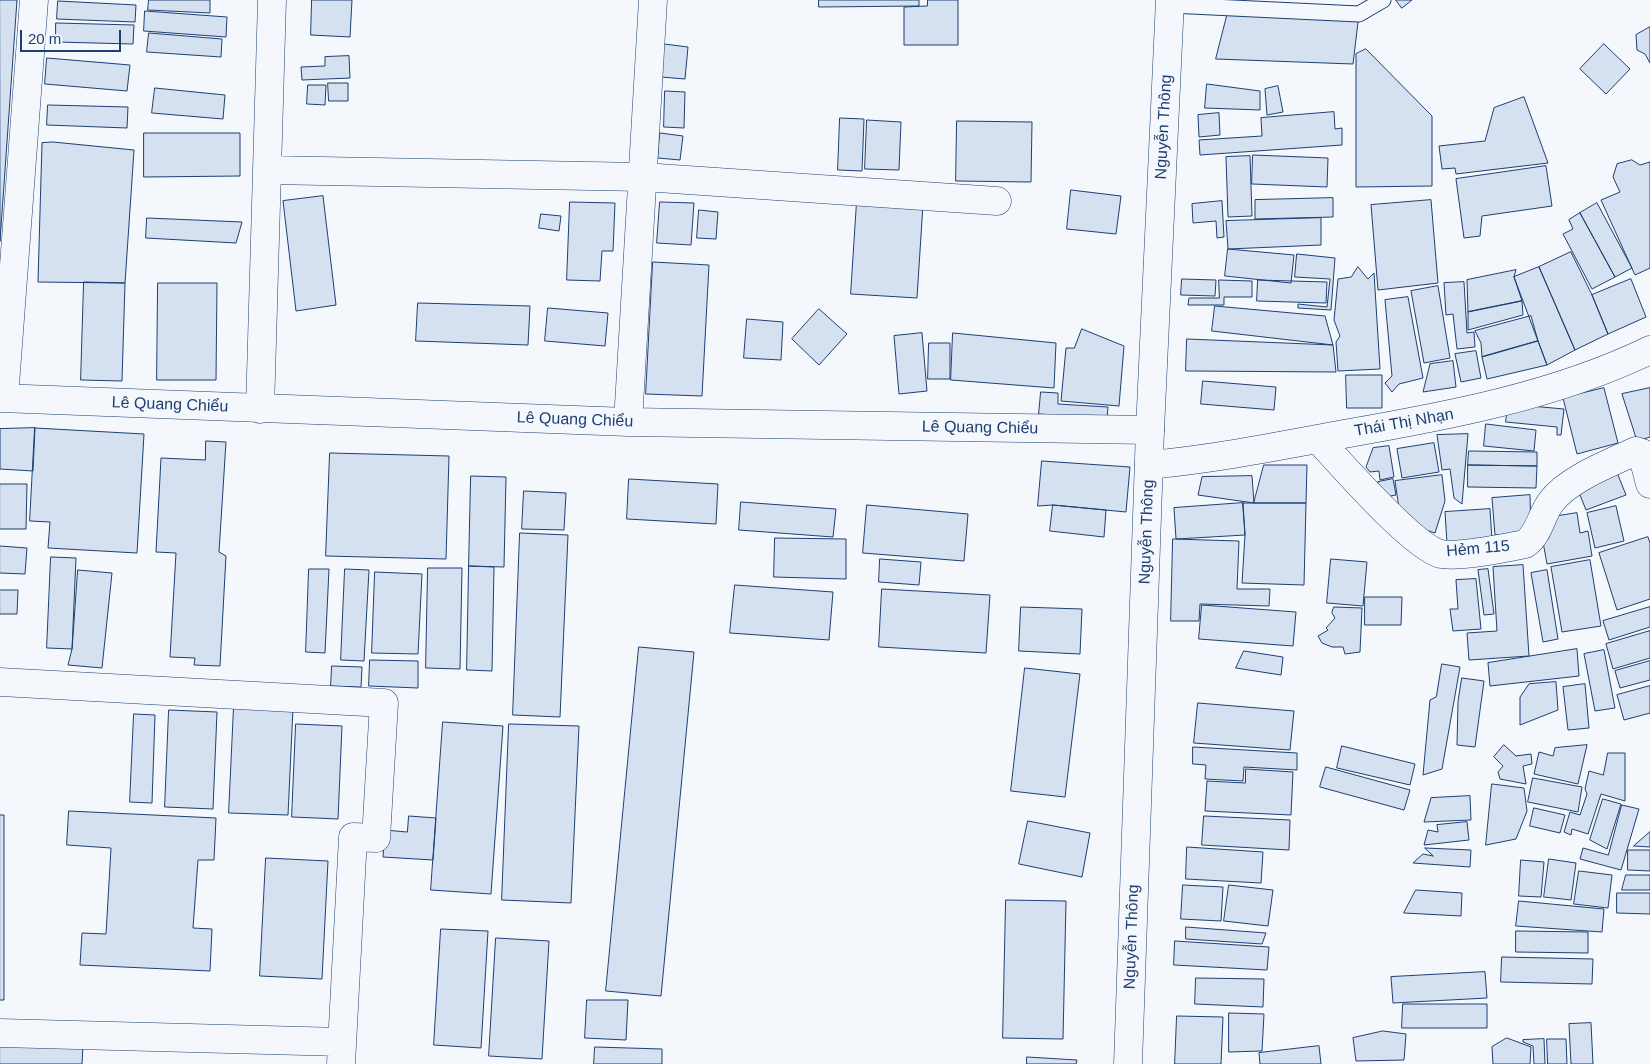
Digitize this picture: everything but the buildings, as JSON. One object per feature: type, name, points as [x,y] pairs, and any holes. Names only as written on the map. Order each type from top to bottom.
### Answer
[{"type":"street","points":[[2,398],[34,0]]},
{"type":"street","points":[[260,409],[272,0]]},
{"type":"street","points":[[628,422],[653,0]]},
{"type":"street","name":"Nguyễn Thông","points":[[1128,1064],[1150,430],[1170,3]]},
{"type":"street","points":[[268,170],[643,177],[998,201]]},
{"type":"street","name":"Thái Thị Nhạn","points":[[1149,464],[1200,460],[1466,412],[1615,367],[1650,350]]},
{"type":"street","name":"Lê Quang Chiểu","points":[[2,398],[628,422],[1150,430]]},
{"type":"street","name":"Hẻm 115","points":[[1318,439],[1364,491],[1425,545],[1439,554],[1456,554],[1525,544],[1532,539],[1549,504],[1564,488],[1636,451],[1642,453],[1650,484]]},
{"type":"street","points":[[0,682],[384,703],[376,838],[354,837],[342,1053],[0,1033]]},
{"type":"lane","points":[[1170,3],[1359,14],[1383,0]]}]
